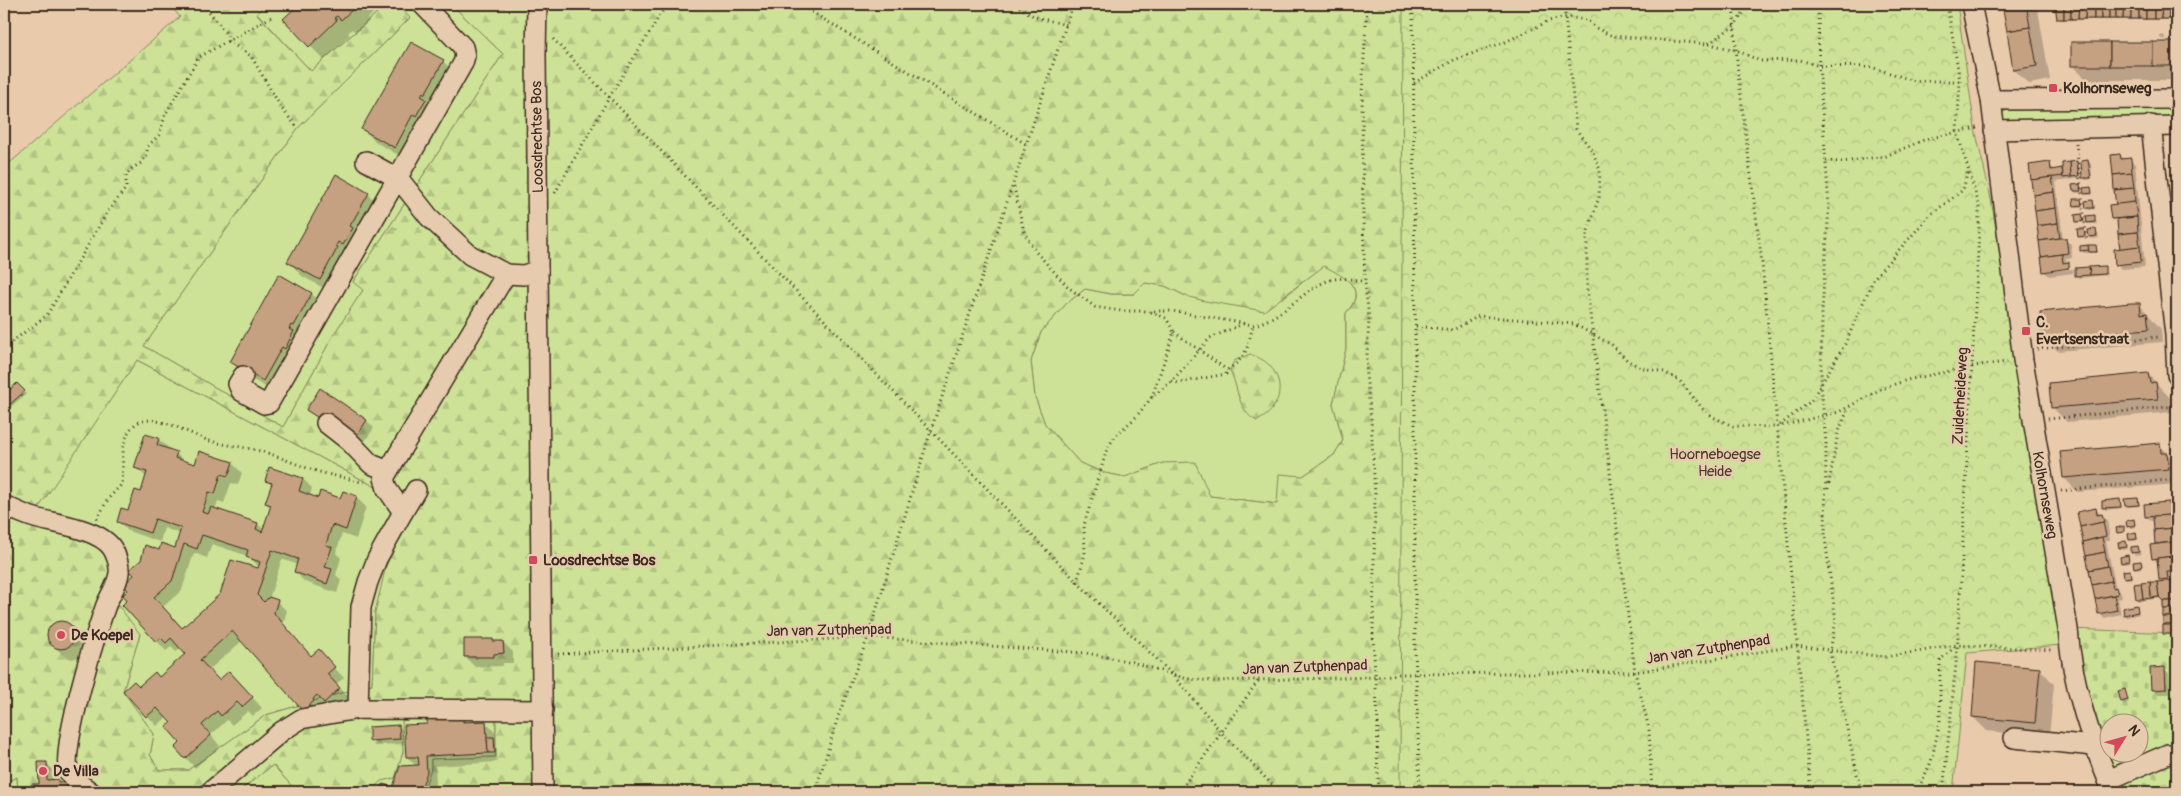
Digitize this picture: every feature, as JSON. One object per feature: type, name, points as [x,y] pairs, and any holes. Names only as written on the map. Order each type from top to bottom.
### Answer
[{"type":"street","points":[[243,376],[238,384],[241,391],[264,404],[270,403],[399,179],[463,63],[465,56],[463,47],[422,4]]},
{"type":"street","name":"Loosdrechtse Bos","points":[[537,4],[543,792]]},
{"type":"street","name":"Kolhornseweg","points":[[1971,4],[1991,100],[2022,355],[2068,629],[2069,650],[2081,707],[2110,786]]},
{"type":"street","points":[[1991,100],[2177,99]]},
{"type":"street","points":[[2151,125],[2173,285],[2177,375]]},
{"type":"street","points":[[1993,128],[2177,126]]},
{"type":"street","points":[[366,161],[399,179],[429,217],[470,255],[506,274],[524,275],[538,270]]},
{"type":"street","points":[[403,512],[387,489],[386,475],[506,274]]},
{"type":"street","points":[[326,423],[349,441],[371,464],[386,475]]},
{"type":"street","points":[[358,709],[360,607],[377,559],[416,490]]},
{"type":"street","points":[[4,505],[34,518],[103,538],[113,548],[118,562],[119,573],[106,605],[86,672],[73,725],[67,762],[69,772],[91,792]]},
{"type":"street","points":[[210,792],[282,731],[301,719],[358,709],[543,710]]},
{"type":"street","points":[[2014,738],[2094,746]]},
{"type":"street","points":[[2110,786],[2168,754],[2177,755]]},
{"type":"path","points":[[203,4],[223,28],[227,34],[228,41],[251,56],[282,108],[298,128]]},
{"type":"path","points":[[553,196],[610,96],[667,4]]},
{"type":"path","points":[[799,4],[1026,144]]},
{"type":"path","points":[[1015,4],[1035,17],[1067,25]]},
{"type":"path","points":[[815,792],[838,717],[868,637],[931,430],[1074,4]]},
{"type":"path","points":[[1367,4],[1362,94],[1364,282],[1369,319],[1366,374],[1371,418],[1375,497],[1373,637],[1379,792]]},
{"type":"path","points":[[1413,4],[1415,648],[1420,792]]},
{"type":"path","points":[[1564,4],[1576,129],[1593,152],[1600,170],[1599,197],[1588,234],[1587,289],[1635,672],[1649,729],[1652,792]]},
{"type":"path","points":[[1734,4],[1736,50],[1762,263],[1778,426],[1796,646],[1811,792]]},
{"type":"path","points":[[1708,44],[1736,25],[1749,4]]},
{"type":"path","points":[[1818,4],[1819,66],[1829,207],[1822,312],[1821,384],[1827,495],[1825,538],[1836,621],[1830,652],[1861,792]]},
{"type":"path","name":"Zuiderheideweg","points":[[1943,792],[1957,645],[1973,366],[1979,214],[1957,132],[1960,81],[1947,4]]},
{"type":"path","points":[[4,348],[47,315],[108,211],[126,188],[126,176],[141,163],[146,156],[148,146],[160,135],[166,112],[199,57],[273,16]]},
{"type":"path","points":[[1414,83],[1454,60],[1505,42],[1549,21],[1566,17],[1587,20],[1596,28],[1612,36],[1708,44],[1736,50],[1760,61],[1800,60],[1819,66],[1871,67],[1914,81],[1960,81]]},
{"type":"path","points":[[537,24],[610,96],[1077,582],[1173,675],[1222,733],[1279,792]]},
{"type":"path","points":[[1826,161],[1842,162],[1886,156],[1926,139],[1957,132],[1993,128]]},
{"type":"path","points":[[2075,128],[2087,242]]},
{"type":"path","points":[[1778,426],[1811,401],[1845,344],[1874,278],[1930,215],[1963,190],[1968,170]]},
{"type":"path","points":[[1013,185],[1024,232],[1035,251],[1068,288],[1095,307],[1121,311],[1172,311],[1254,325],[1276,315],[1330,280],[1351,279],[1364,282]]},
{"type":"path","points":[[1147,310],[1166,318],[1174,332],[1226,370]]},
{"type":"path","points":[[1415,326],[1453,330],[1479,316],[1574,324],[1612,345],[1628,361],[1642,368],[1664,372],[1679,380],[1703,409],[1713,417],[1733,426],[1778,426],[1839,412],[1880,389],[1907,380],[2022,355],[2175,335]]},
{"type":"path","points":[[1077,582],[1085,554],[1084,525],[1107,449],[1116,435],[1135,418],[1152,397],[1172,381],[1201,351],[1210,338],[1244,324]]},
{"type":"path","points":[[1172,381],[1178,383],[1226,374],[1226,370],[1238,363],[1246,352],[1254,325]]},
{"type":"path","points":[[1152,397],[1174,332]]},
{"type":"path","points":[[2033,420],[2177,406]]},
{"type":"path","points":[[1827,495],[1838,433],[1849,407]]},
{"type":"path","points":[[91,533],[101,509],[122,484],[124,442],[129,429],[141,421],[177,426],[211,442],[256,450],[313,470],[367,484],[386,475]]},
{"type":"path","points":[[2045,492],[2177,479]]},
{"type":"path","name":"Jan van Zutphenpad","points":[[542,655],[868,637],[1086,654],[1132,662],[1187,678],[1214,681],[1376,677],[1398,674],[1635,672],[1796,646],[1830,652],[1886,657],[1957,645],[2069,650]]},
{"type":"path","points":[[1917,792],[1931,762],[1940,722],[1940,660],[1957,645]]},
{"type":"path","points":[[1179,792],[1258,680]]},
{"type":"path","points":[[660,792],[666,785],[722,792]]},
{"type":"green space","points":[[169,4],[265,4],[257,14],[311,71],[387,4],[397,4],[410,18],[298,128],[144,346],[283,427],[334,334],[363,290],[353,282],[503,54],[451,4],[1741,4],[1806,792],[423,792],[431,769],[431,759],[496,757],[496,716],[427,716],[402,721],[403,752],[395,778],[381,781],[369,792],[297,792],[273,765],[238,792],[18,792],[17,777],[4,783],[4,168],[180,17]],"holes":[[[1324,266],[1346,279],[1355,290],[1353,305],[1346,313],[1346,349],[1333,404],[1343,440],[1334,455],[1303,476],[1279,474],[1277,504],[1210,496],[1195,462],[1163,463],[1125,477],[1105,473],[1080,463],[1045,424],[1035,397],[1031,361],[1041,332],[1066,304],[1085,289],[1111,294],[1134,294],[1145,283],[1165,286],[1186,296],[1205,301],[1264,311]],[[137,360],[391,495],[413,502],[386,566],[375,612],[372,684],[266,715],[188,770],[159,770],[150,755],[154,734],[123,691],[140,634],[118,605],[108,606],[119,569],[93,536],[34,515]]]},
{"type":"green space","points":[[265,4],[387,4],[311,71],[257,13]]},
{"type":"green space","points":[[397,4],[451,4],[503,54],[353,282],[364,289],[334,334],[283,427],[144,346],[298,128],[409,19]]},
{"type":"green space","name":"Hoorneboegse Heide","points":[[1403,4],[1957,4],[1975,129],[1991,199],[2055,590],[2061,645],[1967,653],[1953,792],[1400,792]]},
{"type":"green space","points":[[2177,107],[2177,123],[2002,123],[2001,114],[2018,108]]},
{"type":"green space","points":[[1324,265],[1340,274],[1355,290],[1352,305],[1346,313],[1346,349],[1333,404],[1343,440],[1334,455],[1303,476],[1277,504],[1210,496],[1163,463],[1125,477],[1105,473],[1080,463],[1045,424],[1035,397],[1031,361],[1041,332],[1066,304],[1085,289],[1111,294],[1134,294],[1145,283],[1165,286],[1186,296],[1283,298]],"holes":[[[1230,370],[1277,404],[1239,398]]]},
{"type":"green space","points":[[1250,354],[1263,360],[1270,366],[1275,373],[1279,389],[1278,397],[1271,411],[1257,421],[1250,417],[1242,405],[1230,370],[1234,361]]},
{"type":"green space","points":[[137,360],[391,495],[413,502],[375,612],[372,684],[266,715],[188,770],[159,770],[150,755],[154,734],[123,691],[140,634],[108,606],[33,515]]},
{"type":"green space","points":[[2068,629],[2177,633],[2177,792],[2113,792],[2105,764],[2148,764],[2148,714],[2098,714],[2098,738]]},
{"type":"green space","points":[[427,716],[496,716],[496,757],[431,759],[431,769],[423,792],[369,792],[400,759],[403,752],[401,721]]},
{"type":"green space","points":[[273,765],[297,792],[238,792],[239,791]]},
{"type":"green space","points":[[17,777],[18,792],[4,792],[4,783]]},
{"type":"building","points":[[299,4],[354,4],[356,6],[341,20],[337,16],[334,18],[337,20],[309,47],[283,19]]},
{"type":"building","points":[[2002,4],[2026,4],[2030,27],[2007,31]]},
{"type":"building","points":[[2055,5],[2064,5],[2064,19],[2057,19]]},
{"type":"building","points":[[2064,5],[2071,5],[2071,19],[2064,19]]},
{"type":"building","points":[[2071,5],[2079,5],[2078,19],[2071,19]]},
{"type":"building","points":[[2079,5],[2086,5],[2085,19],[2078,19]]},
{"type":"building","points":[[2086,5],[2094,5],[2094,19],[2085,19]]},
{"type":"building","points":[[2094,5],[2101,5],[2101,19],[2094,19]]},
{"type":"building","points":[[2101,5],[2109,5],[2109,19],[2101,19]]},
{"type":"building","points":[[2109,5],[2116,5],[2116,19],[2109,19]]},
{"type":"building","points":[[2116,5],[2124,5],[2123,19],[2116,19]]},
{"type":"building","points":[[2124,5],[2131,5],[2131,19],[2123,19]]},
{"type":"building","points":[[2131,5],[2139,5],[2139,19],[2131,19]]},
{"type":"building","points":[[2139,5],[2146,5],[2146,19],[2139,19]]},
{"type":"building","points":[[2146,5],[2154,5],[2154,19],[2146,19]]},
{"type":"building","points":[[2154,5],[2162,5],[2161,19],[2154,19]]},
{"type":"building","points":[[2162,5],[2169,6],[2169,19],[2161,19]]},
{"type":"building","points":[[2177,5],[2177,19],[2169,19],[2169,6]]},
{"type":"building","points":[[2030,27],[2037,66],[2013,70],[2007,31]]},
{"type":"building","points":[[411,42],[444,60],[425,94],[423,92],[421,96],[426,99],[416,116],[413,114],[395,148],[361,129]]},
{"type":"building","points":[[2071,42],[2110,42],[2110,66],[2071,66]]},
{"type":"building","points":[[2110,42],[2153,42],[2153,66],[2110,66]]},
{"type":"building","points":[[2153,42],[2177,42],[2177,66],[2153,66]]},
{"type":"building","points":[[2120,154],[2121,159],[2131,158],[2132,173],[2113,175],[2111,155]]},
{"type":"building","points":[[2088,160],[2091,178],[2082,178],[2081,161]]},
{"type":"building","points":[[2077,161],[2079,176],[2071,177],[2070,162]]},
{"type":"building","points":[[2050,162],[2051,170],[2062,168],[2063,176],[2031,180],[2029,165]]},
{"type":"building","points":[[2070,162],[2071,177],[2063,178],[2062,163]]},
{"type":"building","points":[[2132,173],[2134,188],[2114,190],[2113,175]]},
{"type":"building","points":[[336,174],[369,193],[350,226],[353,228],[343,245],[338,242],[336,246],[338,247],[320,280],[287,262]]},
{"type":"building","points":[[2052,177],[2054,192],[2033,195],[2031,180]]},
{"type":"building","points":[[2080,184],[2081,191],[2073,191],[2072,185]]},
{"type":"building","points":[[2091,187],[2092,193],[2084,194],[2083,188]]},
{"type":"building","points":[[2134,188],[2135,202],[2116,205],[2114,190]]},
{"type":"building","points":[[2054,192],[2056,208],[2035,211],[2033,195]]},
{"type":"building","points":[[2073,199],[2081,199],[2082,205],[2074,206]]},
{"type":"building","points":[[2093,200],[2094,208],[2086,208],[2085,201]]},
{"type":"building","points":[[2135,202],[2137,217],[2111,219],[2109,205]]},
{"type":"building","points":[[2056,208],[2058,223],[2037,226],[2035,211]]},
{"type":"building","points":[[2082,214],[2084,221],[2076,222],[2075,215]]},
{"type":"building","points":[[2095,215],[2095,222],[2087,223],[2086,216]]},
{"type":"building","points":[[2137,217],[2138,232],[2118,234],[2117,219]]},
{"type":"building","points":[[2058,223],[2060,238],[2039,241],[2037,226]]},
{"type":"building","points":[[2077,229],[2084,229],[2085,236],[2078,237]]},
{"type":"building","points":[[2096,229],[2097,236],[2089,237],[2088,230]]},
{"type":"building","points":[[2138,232],[2140,246],[2120,249],[2118,234]]},
{"type":"building","points":[[2066,238],[2068,253],[2041,257],[2039,241]]},
{"type":"building","points":[[2088,245],[2089,250],[2080,251],[2080,246]]},
{"type":"building","points":[[2088,245],[2096,245],[2097,252],[2089,252]]},
{"type":"building","points":[[2140,246],[2141,262],[2115,265],[2114,249]]},
{"type":"building","points":[[2062,254],[2063,263],[2069,262],[2069,268],[2043,272],[2041,257]]},
{"type":"building","points":[[2105,266],[2105,274],[2090,275],[2089,267]]},
{"type":"building","points":[[2089,267],[2090,275],[2075,276],[2075,268]]},
{"type":"building","points":[[279,274],[312,293],[294,326],[291,325],[289,329],[294,331],[285,349],[282,347],[263,381],[230,362]]},
{"type":"building","points":[[2140,303],[2141,314],[2147,313],[2149,329],[2042,338],[2040,312]]},
{"type":"building","points":[[2148,373],[2150,383],[2156,382],[2158,399],[2051,408],[2049,383]]},
{"type":"building","points":[[17,383],[25,391],[6,408],[4,395]]},
{"type":"building","points":[[320,388],[367,420],[357,435],[324,413],[320,419],[306,410]]},
{"type":"building","points":[[145,434],[159,438],[157,445],[177,452],[175,458],[195,464],[199,451],[233,462],[228,476],[221,474],[215,494],[209,492],[202,512],[208,514],[211,507],[258,523],[256,529],[262,532],[271,505],[265,503],[272,483],[265,481],[269,467],[303,478],[299,491],[318,498],[320,491],[340,498],[343,491],[357,496],[346,530],[332,525],[326,545],[332,547],[325,567],[332,569],[327,584],[294,572],[298,559],[272,550],[257,595],[264,602],[269,597],[278,600],[274,613],[311,656],[319,649],[335,667],[327,674],[340,688],[324,703],[317,695],[313,699],[314,701],[303,711],[232,631],[200,660],[219,680],[229,671],[253,697],[242,707],[237,702],[221,716],[217,711],[202,725],[211,735],[185,759],[175,748],[180,743],[166,727],[171,723],[157,708],[146,717],[123,691],[134,681],[139,686],[155,672],[159,677],[185,654],[171,638],[166,643],[161,638],[156,642],[122,605],[127,600],[123,595],[128,590],[123,585],[134,575],[129,570],[141,560],[145,545],[159,550],[161,543],[175,548],[181,528],[155,519],[150,533],[117,522],[121,508],[128,510],[135,490],[141,492],[147,472],[134,468]],"holes":[[[202,535],[248,550],[246,557],[260,562],[258,568],[231,560],[220,594],[182,628],[154,597],[172,581],[184,544],[197,549]]]},
{"type":"building","points":[[2160,443],[2161,453],[2167,453],[2169,469],[2063,478],[2060,452]]},
{"type":"building","points":[[2138,498],[2139,505],[2125,506],[2124,499]]},
{"type":"building","points":[[2120,499],[2121,507],[2102,508],[2102,501]]},
{"type":"building","points":[[2169,502],[2170,515],[2145,517],[2144,504]]},
{"type":"building","points":[[2096,508],[2097,515],[2102,514],[2104,522],[2080,527],[2077,512]]},
{"type":"building","points":[[2170,515],[2172,528],[2154,530],[2153,516]]},
{"type":"building","points":[[2134,519],[2135,525],[2127,527],[2126,521]]},
{"type":"building","points":[[2103,522],[2106,536],[2083,542],[2080,527]]},
{"type":"building","points":[[2124,526],[2124,532],[2117,533],[2116,528]]},
{"type":"building","points":[[2172,528],[2173,542],[2155,544],[2154,530]]},
{"type":"building","points":[[2136,532],[2137,539],[2129,540],[2128,534]]},
{"type":"building","points":[[2102,537],[2105,552],[2086,556],[2083,542]]},
{"type":"building","points":[[2126,541],[2127,547],[2119,548],[2118,542]]},
{"type":"building","points":[[2173,542],[2174,556],[2152,559],[2150,545]]},
{"type":"building","points":[[2138,546],[2139,552],[2131,553],[2131,547]]},
{"type":"building","points":[[2105,552],[2108,566],[2089,570],[2086,556]]},
{"type":"building","points":[[2128,555],[2129,561],[2121,563],[2120,557]]},
{"type":"building","points":[[2174,556],[2176,571],[2167,572],[2168,579],[2159,580],[2157,558]]},
{"type":"building","points":[[2141,561],[2142,566],[2134,568],[2133,562]]},
{"type":"building","points":[[2108,566],[2111,581],[2092,585],[2089,570]]},
{"type":"building","points":[[2130,570],[2131,577],[2124,578],[2123,571]]},
{"type":"building","points":[[2175,580],[2177,582],[2177,601],[2163,601],[2159,597],[2157,582]]},
{"type":"building","points":[[2111,581],[2113,588],[2116,587],[2118,594],[2095,599],[2092,585]]},
{"type":"building","points":[[2150,582],[2157,582],[2159,597],[2151,598]]},
{"type":"building","points":[[2150,582],[2151,598],[2143,599],[2141,583]]},
{"type":"building","points":[[2141,583],[2143,599],[2136,599],[2134,584]]},
{"type":"building","points":[[2114,595],[2117,610],[2098,614],[2095,599]]},
{"type":"building","points":[[2163,601],[2177,601],[2177,609],[2163,609]]},
{"type":"building","points":[[2137,605],[2138,612],[2124,615],[2123,608]]},
{"type":"building","points":[[2163,609],[2177,609],[2177,617],[2163,617]]},
{"type":"building","points":[[2163,617],[2177,617],[2177,625],[2163,625]]},
{"type":"building","name":"De Koepel","points":[[61,621],[71,625],[75,635],[71,645],[61,649],[51,645],[47,635],[51,625]]},
{"type":"building","points":[[2163,625],[2177,625],[2177,634],[2163,634]]},
{"type":"building","points":[[464,639],[503,641],[504,653],[494,654],[494,657],[464,657]]},
{"type":"building","points":[[1976,662],[2040,668],[2035,723],[1972,717]]},
{"type":"building","points":[[2165,667],[2166,689],[2151,690],[2150,668]]},
{"type":"building","points":[[2125,689],[2128,700],[2121,702],[2118,691]]},
{"type":"building","points":[[463,716],[463,722],[486,721],[488,753],[426,756],[427,772],[420,792],[380,792],[383,784],[393,787],[400,766],[419,765],[418,757],[406,757],[404,725],[427,724],[427,718]]},
{"type":"building","points":[[399,725],[400,739],[369,741],[369,727]]},
{"type":"building","points":[[487,737],[494,737],[495,753],[488,753]]},
{"type":"building","name":"De Villa","points":[[38,762],[47,762],[47,780],[58,779],[58,782],[67,782],[67,792],[32,792],[30,786],[32,784],[39,784]]},
{"type":"building","points":[[1962,788],[1978,790],[2000,792],[1962,792]]},
{"type":"place","name":"Kolhornseweg","points":[[2053,88]]},
{"type":"place","name":"C. Evertsenstraat","points":[[2026,331]]},
{"type":"place","name":"Loosdrechtse Bos","points":[[533,560]]},
{"type":"place","name":"De Koepel","points":[[61,635]]},
{"type":"place","name":"De Villa","points":[[43,771]]}]
